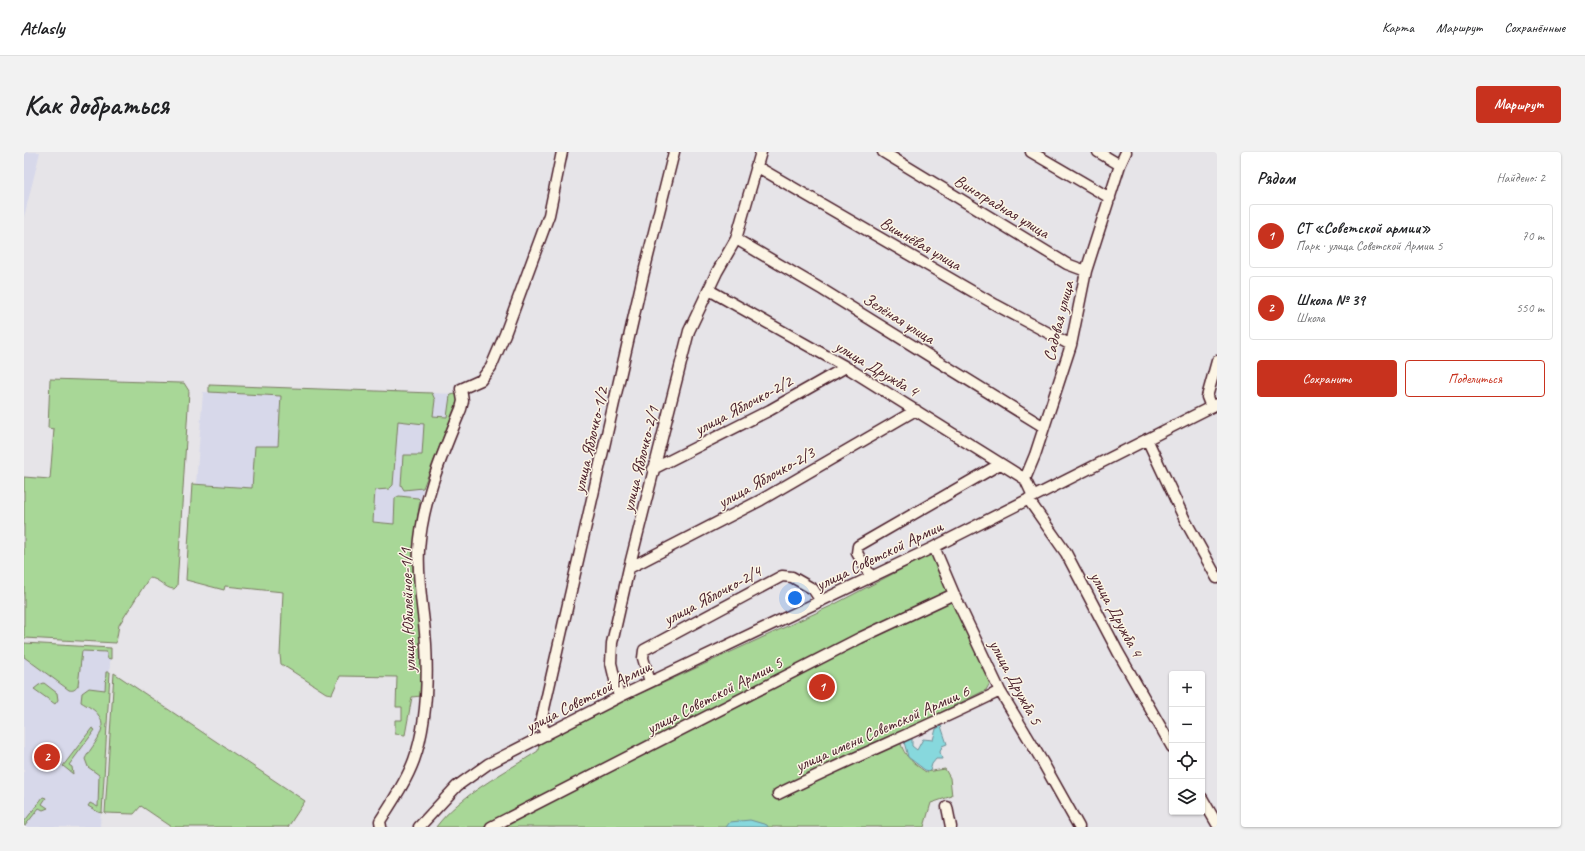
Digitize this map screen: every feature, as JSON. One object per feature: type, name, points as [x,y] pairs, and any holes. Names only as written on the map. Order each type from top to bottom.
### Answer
[{"type":"street","name":"улица Юбилейное-1/1","points":[[381,827],[380,821],[414,760],[423,722],[426,685],[426,645],[418,569],[421,528],[428,494],[461,409],[463,401],[462,389],[481,380],[491,367],[503,340],[549,215],[562,152]]},
{"type":"street","name":"улица Яблочко-1/2","points":[[546,735],[541,722],[674,152]]},
{"type":"street","name":"улица Яблочко-2/1","points":[[618,697],[612,663],[612,643],[653,469],[689,330],[736,239],[761,152]]},
{"type":"street","name":"Виноградная улица","points":[[883,152],[1067,264],[1086,271]]},
{"type":"street","points":[[1031,152],[1110,198]]},
{"type":"street","points":[[1098,152],[1120,165]]},
{"type":"street","name":"Садовая улица","points":[[1025,480],[1035,455],[1071,345],[1086,271],[1120,165],[1126,152]]},
{"type":"street","name":"Вишнёвая улица","points":[[756,166],[996,305],[1071,345]]},
{"type":"street","name":"Зелёная улица","points":[[736,239],[823,290],[1044,427]]},
{"type":"street","name":"улица Дружба 4","points":[[709,290],[846,367],[1025,480]]},
{"type":"street","points":[[1214,405],[1207,397],[1217,361]]},
{"type":"street","name":"улица Яблочко-2/2","points":[[653,469],[770,410],[846,367]]},
{"type":"street","name":"улица Советской Армии","points":[[419,827],[457,786],[488,764],[618,697],[934,547],[1214,405]]},
{"type":"street","name":"улица Яблочко-2/3","points":[[629,568],[761,500],[916,410]]},
{"type":"street","points":[[1147,439],[1185,520],[1217,578]]},
{"type":"street","points":[[871,577],[857,553],[858,546],[1000,464]]},
{"type":"street","points":[[1025,480],[1030,498]]},
{"type":"street","name":"улица Дружба 4","points":[[1030,498],[1066,553],[1118,652],[1170,743]]},
{"type":"street","name":"улица Дружба 5","points":[[934,547],[954,594],[1000,691],[1079,827]]},
{"type":"street","name":"улица Яблочко-2/4","points":[[650,682],[643,658],[644,650],[782,576],[792,577],[813,588],[821,601]]},
{"type":"street","name":"улица Советской Армии 5","points":[[491,827],[860,638],[954,594]]},
{"type":"street","name":"улица имени Советской Армии 6","points":[[778,794],[836,766],[937,722],[1000,691]]},
{"type":"street","points":[[1205,803],[1217,824]]},
{"type":"street","points":[[947,807],[951,827]]},
{"type":"shaded area","points":[[24,152],[40,152],[24,217]]},
{"type":"shaded area","points":[[388,391],[455,394],[458,399],[423,488],[420,500],[418,498],[399,496],[395,498],[394,524],[373,522],[381,410]]},
{"type":"shaded area","points":[[203,392],[281,396],[278,446],[255,446],[252,488],[196,484]]},
{"type":"shaded area","points":[[24,644],[111,648],[100,827],[24,827]]},
{"type":"green space","points":[[50,379],[184,383],[189,391],[177,586],[174,589],[171,589],[153,578],[149,578],[119,625],[116,643],[24,638],[24,477],[50,479],[54,429],[48,428]]},
{"type":"green space","points":[[209,385],[432,393],[435,400],[433,416],[447,417],[450,396],[455,394],[457,396],[458,399],[423,488],[404,490],[401,485],[403,455],[422,455],[424,424],[398,421],[393,485],[389,489],[375,490],[373,522],[394,524],[395,498],[399,496],[418,498],[420,500],[413,549],[413,572],[421,624],[423,662],[422,693],[421,696],[412,697],[405,735],[395,734],[395,720],[402,720],[402,707],[396,707],[397,677],[340,676],[332,694],[326,693],[281,664],[280,655],[283,592],[225,586],[224,590],[186,580],[192,484],[252,488],[255,446],[278,446],[281,396],[209,392]]},
{"type":"green space","points":[[933,553],[990,683],[986,690],[899,733],[904,752],[915,764],[926,772],[945,769],[950,778],[952,796],[931,803],[924,827],[436,827],[457,805],[483,785],[538,751],[539,744],[633,697],[831,606]]},
{"type":"green space","points":[[24,643],[111,648],[111,659],[107,658],[107,652],[82,651],[78,686],[74,690],[69,690],[24,657]]},
{"type":"green space","points":[[106,672],[110,672],[102,813],[88,806],[90,803],[98,807],[99,775],[88,767],[85,759],[101,733],[102,722],[95,711],[81,702],[82,693],[89,688],[105,690]]},
{"type":"green space","points":[[114,673],[305,801],[288,827],[172,827],[141,806],[134,814],[105,813]]},
{"type":"green space","points":[[44,683],[57,693],[58,700],[55,704],[34,689]]},
{"type":"green space","points":[[92,728],[95,730],[69,765],[72,767],[73,774],[63,766]]},
{"type":"green space","points":[[43,797],[46,798],[42,804],[48,808],[43,810],[39,808],[24,827],[24,822]]},
{"type":"water","points":[[941,726],[947,744],[942,746],[940,752],[942,759],[936,759],[932,764],[930,771],[925,770],[908,757],[904,742],[907,738],[912,738],[912,746],[917,750],[923,739],[933,740],[936,729]]},
{"type":"water","points":[[750,820],[767,825],[768,827],[726,827],[730,822]]},
{"type":"place","name":"СТ «Советской армии»","points":[[822,687]]},
{"type":"place","name":"Школа № 39","points":[[47,757]]}]
